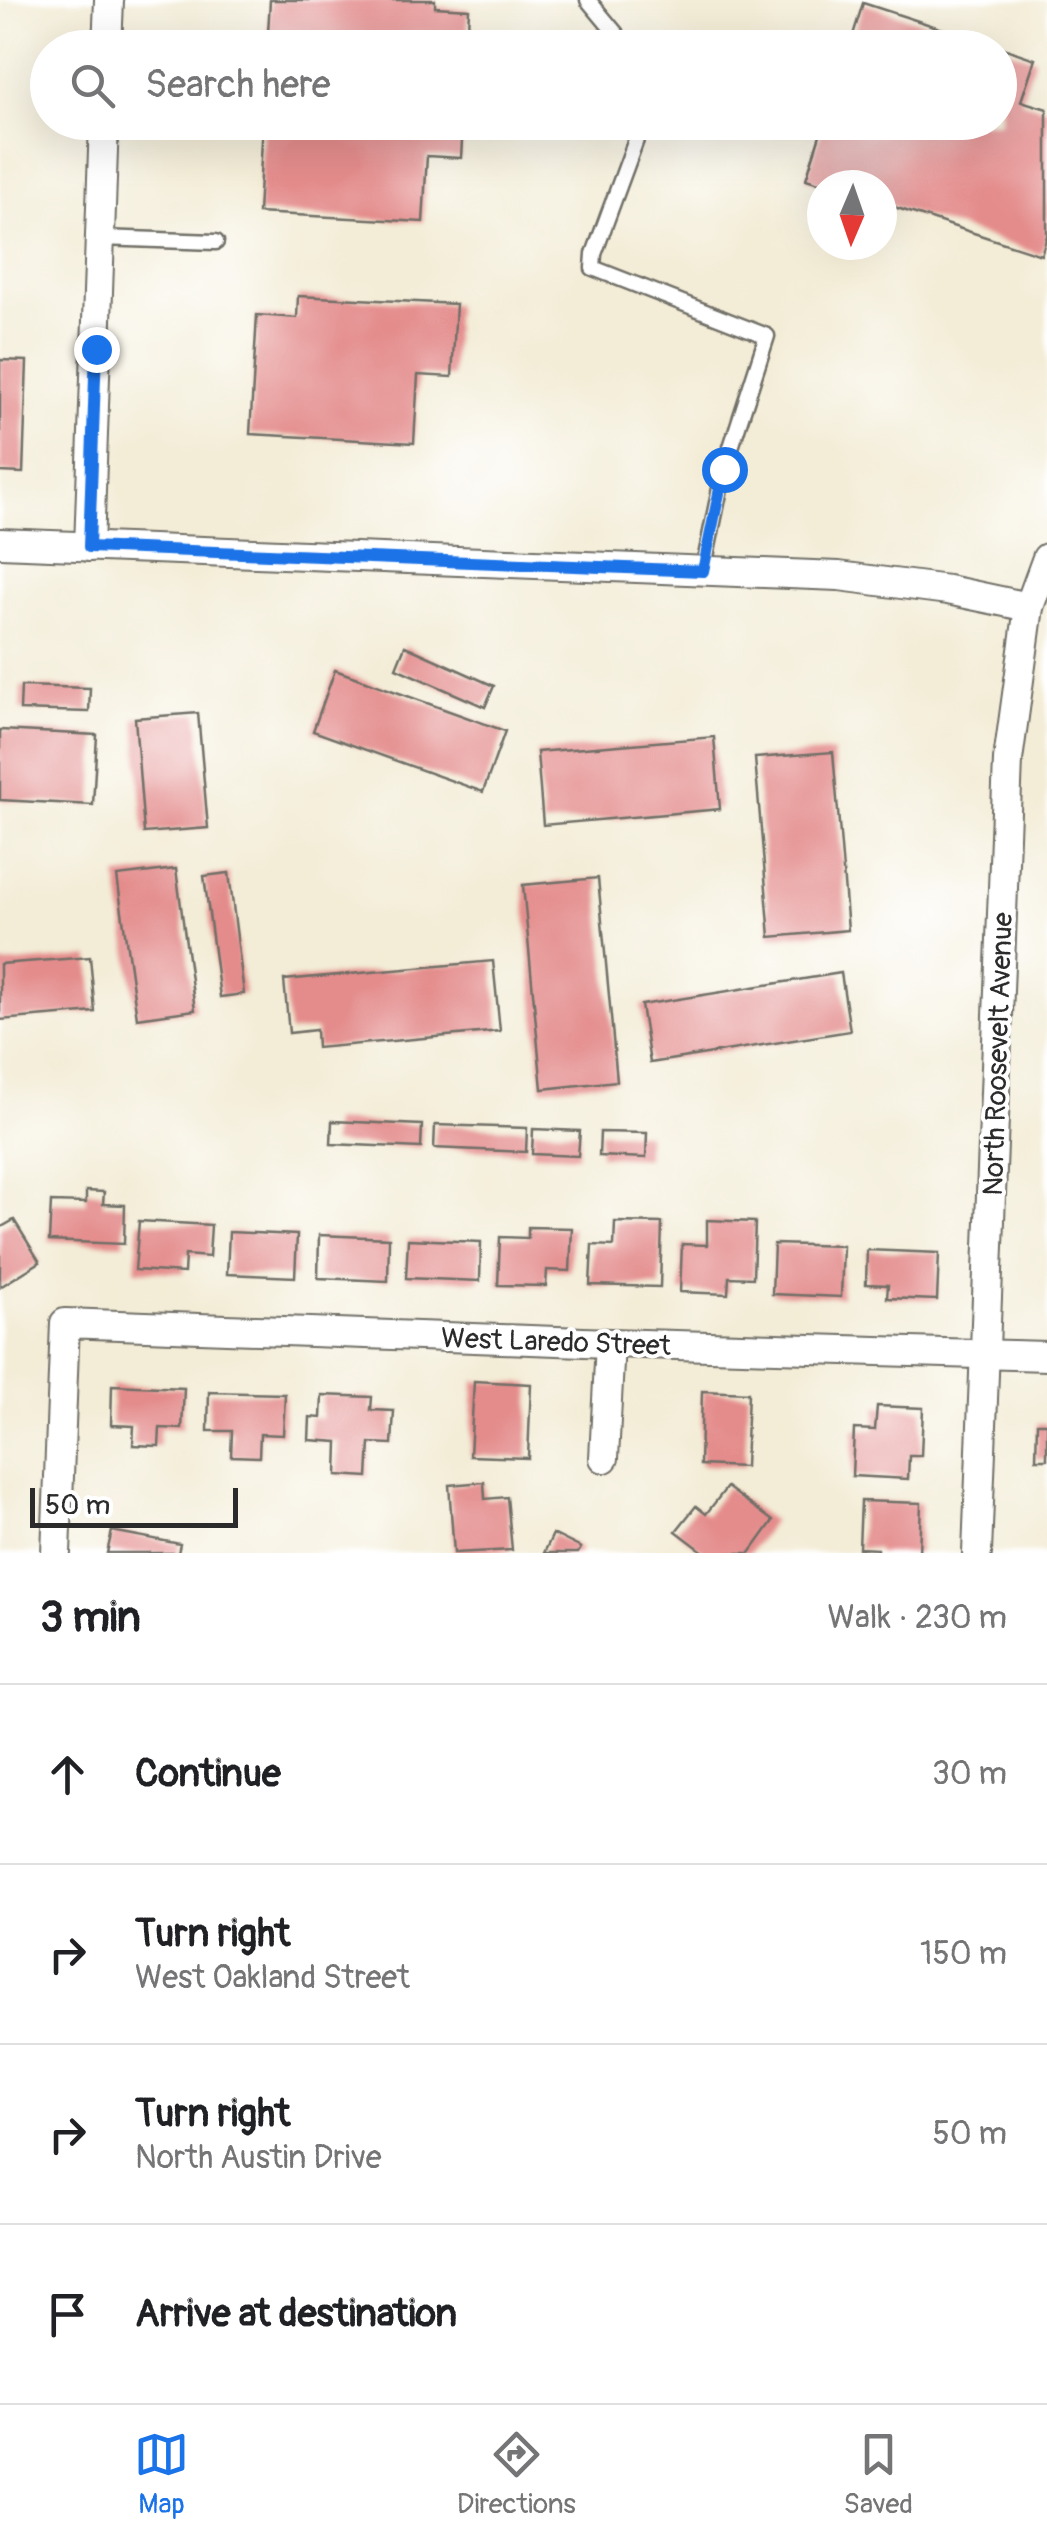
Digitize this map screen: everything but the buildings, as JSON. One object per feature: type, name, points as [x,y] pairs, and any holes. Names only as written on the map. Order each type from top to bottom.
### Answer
[{"type":"street","points":[[108,30],[109,0]]},
{"type":"street","points":[[89,547],[103,140]]},
{"type":"street","points":[[0,544],[838,576],[948,590],[1030,606]]},
{"type":"street","name":"North Roosevelt Avenue","points":[[977,1553],[1008,760],[1030,606],[1047,558]]},
{"type":"street","name":"West Laredo Street","points":[[56,1553],[65,1323],[1047,1356]]},
{"type":"street","points":[[604,1458],[610,1343]]},
{"type":"lane","points":[[588,0],[613,30]]},
{"type":"lane","points":[[636,140],[594,254],[594,268],[767,336],[724,469],[703,571]]},
{"type":"lane","points":[[100,238],[216,242]]},
{"type":"route","points":[[96,349],[89,547],[703,571],[724,469]]}]
